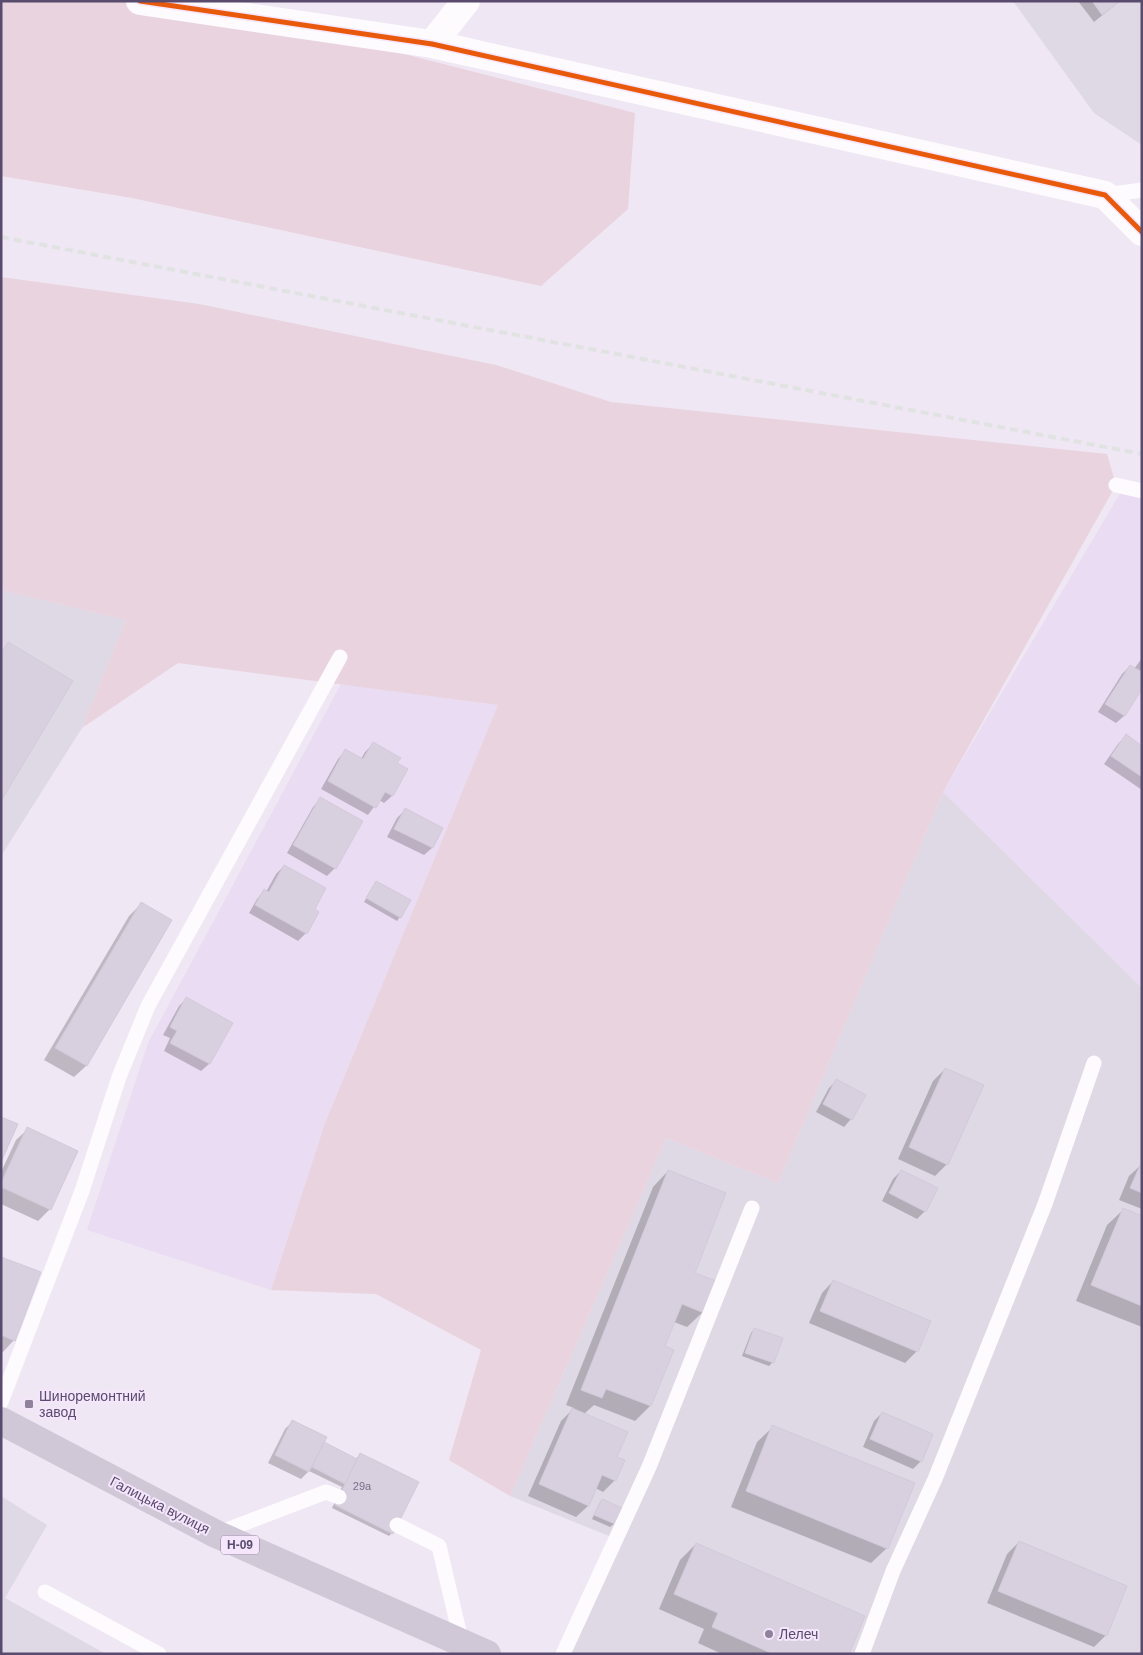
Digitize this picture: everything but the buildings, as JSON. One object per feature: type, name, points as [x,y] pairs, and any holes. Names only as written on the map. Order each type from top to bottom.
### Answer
[{"type":"main road","name":"Галицька вулиця","points":[[1,1421],[216,1534],[475,1649]]},
{"type":"street","points":[[140,1],[432,44],[1105,195],[1142,232]]},
{"type":"street","points":[[432,44],[466,1]]},
{"type":"lane","points":[[1105,195],[1142,190]]},
{"type":"lane","points":[[1116,485],[1142,491]]},
{"type":"lane","points":[[1,1402],[82,1191],[119,1077],[148,1006],[340,658]]},
{"type":"lane","points":[[862,1654],[893,1571],[935,1479],[1045,1204],[1094,1063]]},
{"type":"lane","points":[[563,1654],[649,1467],[752,1208]]},
{"type":"lane","points":[[216,1534],[326,1492],[338,1496]]},
{"type":"lane","points":[[397,1525],[439,1546],[475,1649]]},
{"type":"lane","points":[[45,1592],[158,1654]]},
{"type":"shaded area","points":[[1,1],[196,1],[635,113],[628,209],[541,286],[132,198],[1,176]]},
{"type":"shaded area","points":[[1013,1],[1142,1],[1142,145],[1094,113]]},
{"type":"shaded area","points":[[1,277],[199,304],[496,365],[611,402],[1107,454],[1116,485],[943,792],[778,1183],[666,1138],[510,1496],[449,1460],[481,1350],[376,1294],[271,1290],[325,1123],[498,705],[178,663],[82,728],[126,620],[1,590]]},
{"type":"shaded area","points":[[1121,492],[1142,495],[1142,988],[943,792]]},
{"type":"shaded area","points":[[1,590],[126,620],[82,728],[1,856]]},
{"type":"shaded area","points":[[341,684],[498,705],[325,1123],[271,1290],[87,1230],[148,1043]]},
{"type":"shaded area","points":[[943,792],[1142,988],[1142,1654],[562,1654],[609,1536],[510,1496],[666,1138],[778,1183]]},
{"type":"shaded area","points":[[1,1496],[47,1525],[5,1598],[106,1654],[1,1654]]},
{"type":"railway","points":[[1,237],[1142,454]]},
{"type":"cycle path","points":[[140,1],[432,44],[1105,195],[1142,232]]},
{"type":"place","name":"Шиноремонтний завод","points":[[29,1404]]},
{"type":"place","name":"Лелеч","points":[[769,1634]]}]
